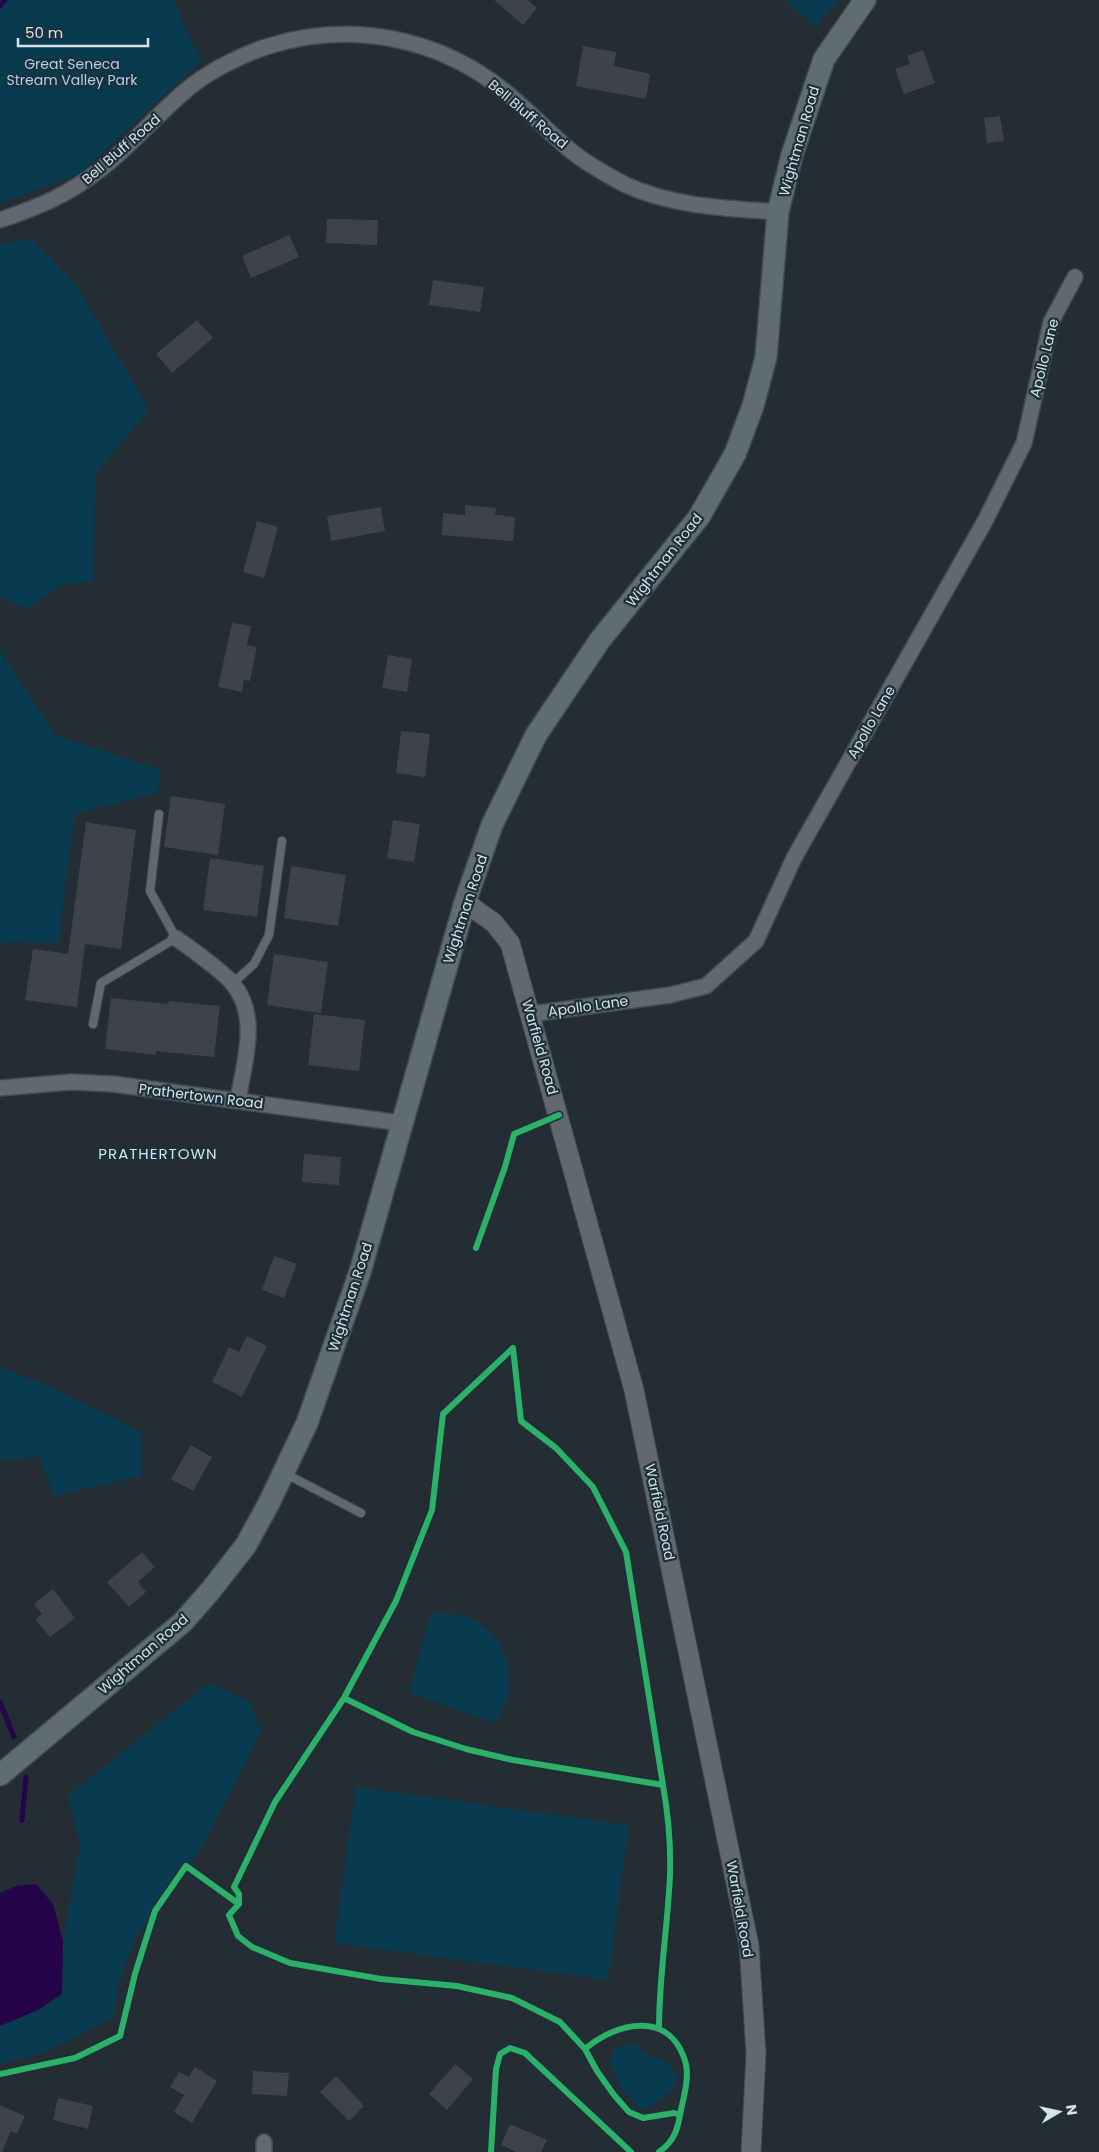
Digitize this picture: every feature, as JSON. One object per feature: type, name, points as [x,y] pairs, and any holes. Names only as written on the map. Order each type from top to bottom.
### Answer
[{"type":"main road","name":"Wightman Road","points":[[0,1775],[183,1622],[246,1545],[284,1473],[307,1423],[360,1272],[465,902],[492,825],[536,735],[600,640],[699,517],[735,454],[754,406],[766,357],[778,212],[792,155],[824,59],[865,0]]},
{"type":"street","name":"Bell Bluff Road","points":[[0,220],[44,205],[69,192],[103,168],[194,84],[215,70],[265,47],[292,39],[341,33],[396,38],[457,60],[506,92],[571,151],[626,184],[660,198],[697,206],[778,212]]},
{"type":"street","name":"Apollo Lane","points":[[530,1014],[670,995],[706,986],[756,941],[794,858],[985,521],[1024,443],[1051,322],[1074,277]]},
{"type":"street","name":"Warfield Road","points":[[465,902],[494,923],[510,943],[634,1390],[749,1946],[756,2054],[751,2152]]},
{"type":"street","points":[[176,938],[233,983],[245,1002],[250,1025],[238,1100]]},
{"type":"street","name":"Prathertown Road","points":[[0,1088],[71,1082],[113,1084],[401,1123]]},
{"type":"lane","points":[[93,1024],[101,983],[176,938],[150,891],[159,814]]},
{"type":"lane","points":[[233,983],[254,964],[269,935],[282,841]]},
{"type":"lane","points":[[284,1473],[362,1513]]},
{"type":"green space","name":"Great Seneca Stream Valley Park","points":[[0,0],[173,0],[201,61],[79,174],[0,203]]},
{"type":"green space","points":[[785,0],[838,0],[815,27]]},
{"type":"green space","points":[[31,238],[78,288],[149,410],[95,474],[94,581],[61,585],[27,609],[0,597],[0,244]]},
{"type":"green space","points":[[0,649],[55,735],[161,770],[157,793],[75,814],[58,943],[7,942],[0,945]]},
{"type":"green space","points":[[0,1367],[44,1384],[142,1432],[141,1476],[54,1496],[39,1457],[0,1460]]},
{"type":"green space","points":[[431,1613],[457,1614],[472,1619],[496,1639],[508,1666],[510,1681],[508,1696],[502,1710],[493,1723],[409,1692]]},
{"type":"green space","points":[[209,1683],[249,1701],[261,1732],[201,1849],[136,1937],[119,1980],[114,2017],[44,2053],[0,2064],[0,2026],[38,2010],[62,1994],[63,1941],[80,1843],[68,1796]]},
{"type":"green space","points":[[356,1787],[629,1825],[608,1980],[334,1943]]},
{"type":"green space","points":[[633,2043],[651,2056],[671,2065],[677,2077],[670,2092],[650,2108],[640,2109],[631,2097],[622,2091],[610,2062],[612,2053],[619,2047]]},
{"type":"shaded area","points":[[36,1884],[53,1904],[63,1941],[62,1994],[38,2010],[0,2026],[0,1893],[16,1886]]},
{"type":"building","points":[[494,0],[528,0],[537,8],[523,25]]},
{"type":"building","points":[[583,46],[616,52],[614,66],[650,74],[646,99],[576,86]]},
{"type":"building","points":[[923,50],[935,83],[904,94],[895,69],[910,64],[907,56]]},
{"type":"building","points":[[1000,116],[1004,141],[987,143],[984,118]]},
{"type":"building","points":[[327,219],[378,220],[377,245],[326,243]]},
{"type":"building","points":[[289,235],[299,257],[251,278],[242,256]]},
{"type":"building","points":[[433,280],[484,287],[480,312],[429,305]]},
{"type":"building","points":[[197,320],[213,338],[172,373],[156,354]]},
{"type":"building","points":[[465,505],[496,508],[495,515],[515,517],[513,541],[442,535],[443,513],[465,515]]},
{"type":"building","points":[[381,507],[385,531],[331,541],[327,516]]},
{"type":"building","points":[[257,521],[278,527],[264,578],[243,572]]},
{"type":"building","points":[[232,623],[251,626],[247,645],[257,647],[250,681],[244,680],[242,692],[218,687]]},
{"type":"building","points":[[388,655],[412,659],[407,692],[382,688]]},
{"type":"building","points":[[401,731],[430,734],[425,777],[396,773]]},
{"type":"building","points":[[171,796],[225,804],[218,855],[164,847]]},
{"type":"building","points":[[393,820],[420,824],[414,862],[387,858]]},
{"type":"building","points":[[86,822],[136,830],[121,949],[85,944],[77,1007],[25,1000],[33,949],[68,954]]},
{"type":"building","points":[[210,858],[264,866],[257,917],[203,910]]},
{"type":"building","points":[[291,866],[346,875],[338,926],[284,918]]},
{"type":"building","points":[[274,954],[328,962],[321,1013],[267,1005]]},
{"type":"building","points":[[111,998],[168,1004],[169,1001],[220,1006],[214,1057],[156,1051],[156,1055],[105,1049]]},
{"type":"building","points":[[314,1014],[365,1020],[359,1071],[308,1065]]},
{"type":"building","points":[[304,1154],[341,1157],[339,1185],[302,1182]]},
{"type":"building","points":[[274,1256],[297,1264],[284,1298],[262,1290]]},
{"type":"building","points":[[247,1336],[267,1346],[242,1397],[212,1382],[229,1347],[239,1352]]},
{"type":"building","points":[[191,1445],[212,1457],[193,1491],[171,1479]]},
{"type":"building","points":[[142,1552],[155,1567],[138,1582],[146,1592],[129,1607],[107,1582]]},
{"type":"building","points":[[53,1589],[75,1618],[50,1637],[35,1619],[42,1614],[34,1604]]},
{"type":"building","points":[[455,2064],[473,2079],[447,2110],[429,2094]]},
{"type":"building","points":[[195,2067],[217,2081],[192,2123],[174,2112],[184,2095],[170,2087],[179,2072],[189,2077]]},
{"type":"building","points":[[253,2071],[289,2073],[287,2096],[252,2094]]},
{"type":"building","points":[[336,2076],[364,2106],[349,2121],[320,2092]]},
{"type":"building","points":[[58,2098],[93,2106],[88,2129],[53,2120]]},
{"type":"building","points":[[0,2105],[25,2116],[17,2134],[11,2131],[2,2152],[0,2152]]},
{"type":"building","points":[[510,2124],[547,2140],[541,2152],[516,2152],[501,2145]]},
{"type":"waterway","points":[[0,6],[5,0]]},
{"type":"waterway","points":[[0,1702],[14,1737]]},
{"type":"waterway","points":[[22,1820],[26,1777]]},
{"type":"cycle path","points":[[476,1248],[505,1167],[514,1134],[559,1115]]},
{"type":"cycle path","points":[[344,1698],[396,1601],[432,1510],[443,1414],[513,1348],[521,1421],[556,1448],[593,1487],[626,1552],[663,1785]]},
{"type":"cycle path","points":[[659,2028],[660,1989],[670,1863],[669,1829],[663,1785],[513,1760],[466,1749],[413,1732],[344,1698],[275,1802],[234,1887],[239,1894],[239,1904],[229,1915],[238,1936],[252,1947],[290,1963],[381,1979],[457,1986],[512,1998],[560,2022],[585,2049],[597,2071],[629,2112],[643,2118],[674,2113],[680,2115]]},
{"type":"cycle path","points":[[0,2074],[75,2058],[120,2036],[135,1974],[155,1911],[186,1866],[239,1904]]},
{"type":"cycle path","points":[[585,2049],[613,2032],[628,2027],[643,2026],[657,2028],[669,2035],[679,2047],[687,2069],[685,2093],[675,2134],[659,2152]]},
{"type":"cycle path","points":[[491,2152],[496,2069],[500,2054],[510,2048],[525,2053],[631,2152]]},
{"type":"district","name":"PRATHERTOWN","points":[[158,1154]]}]
